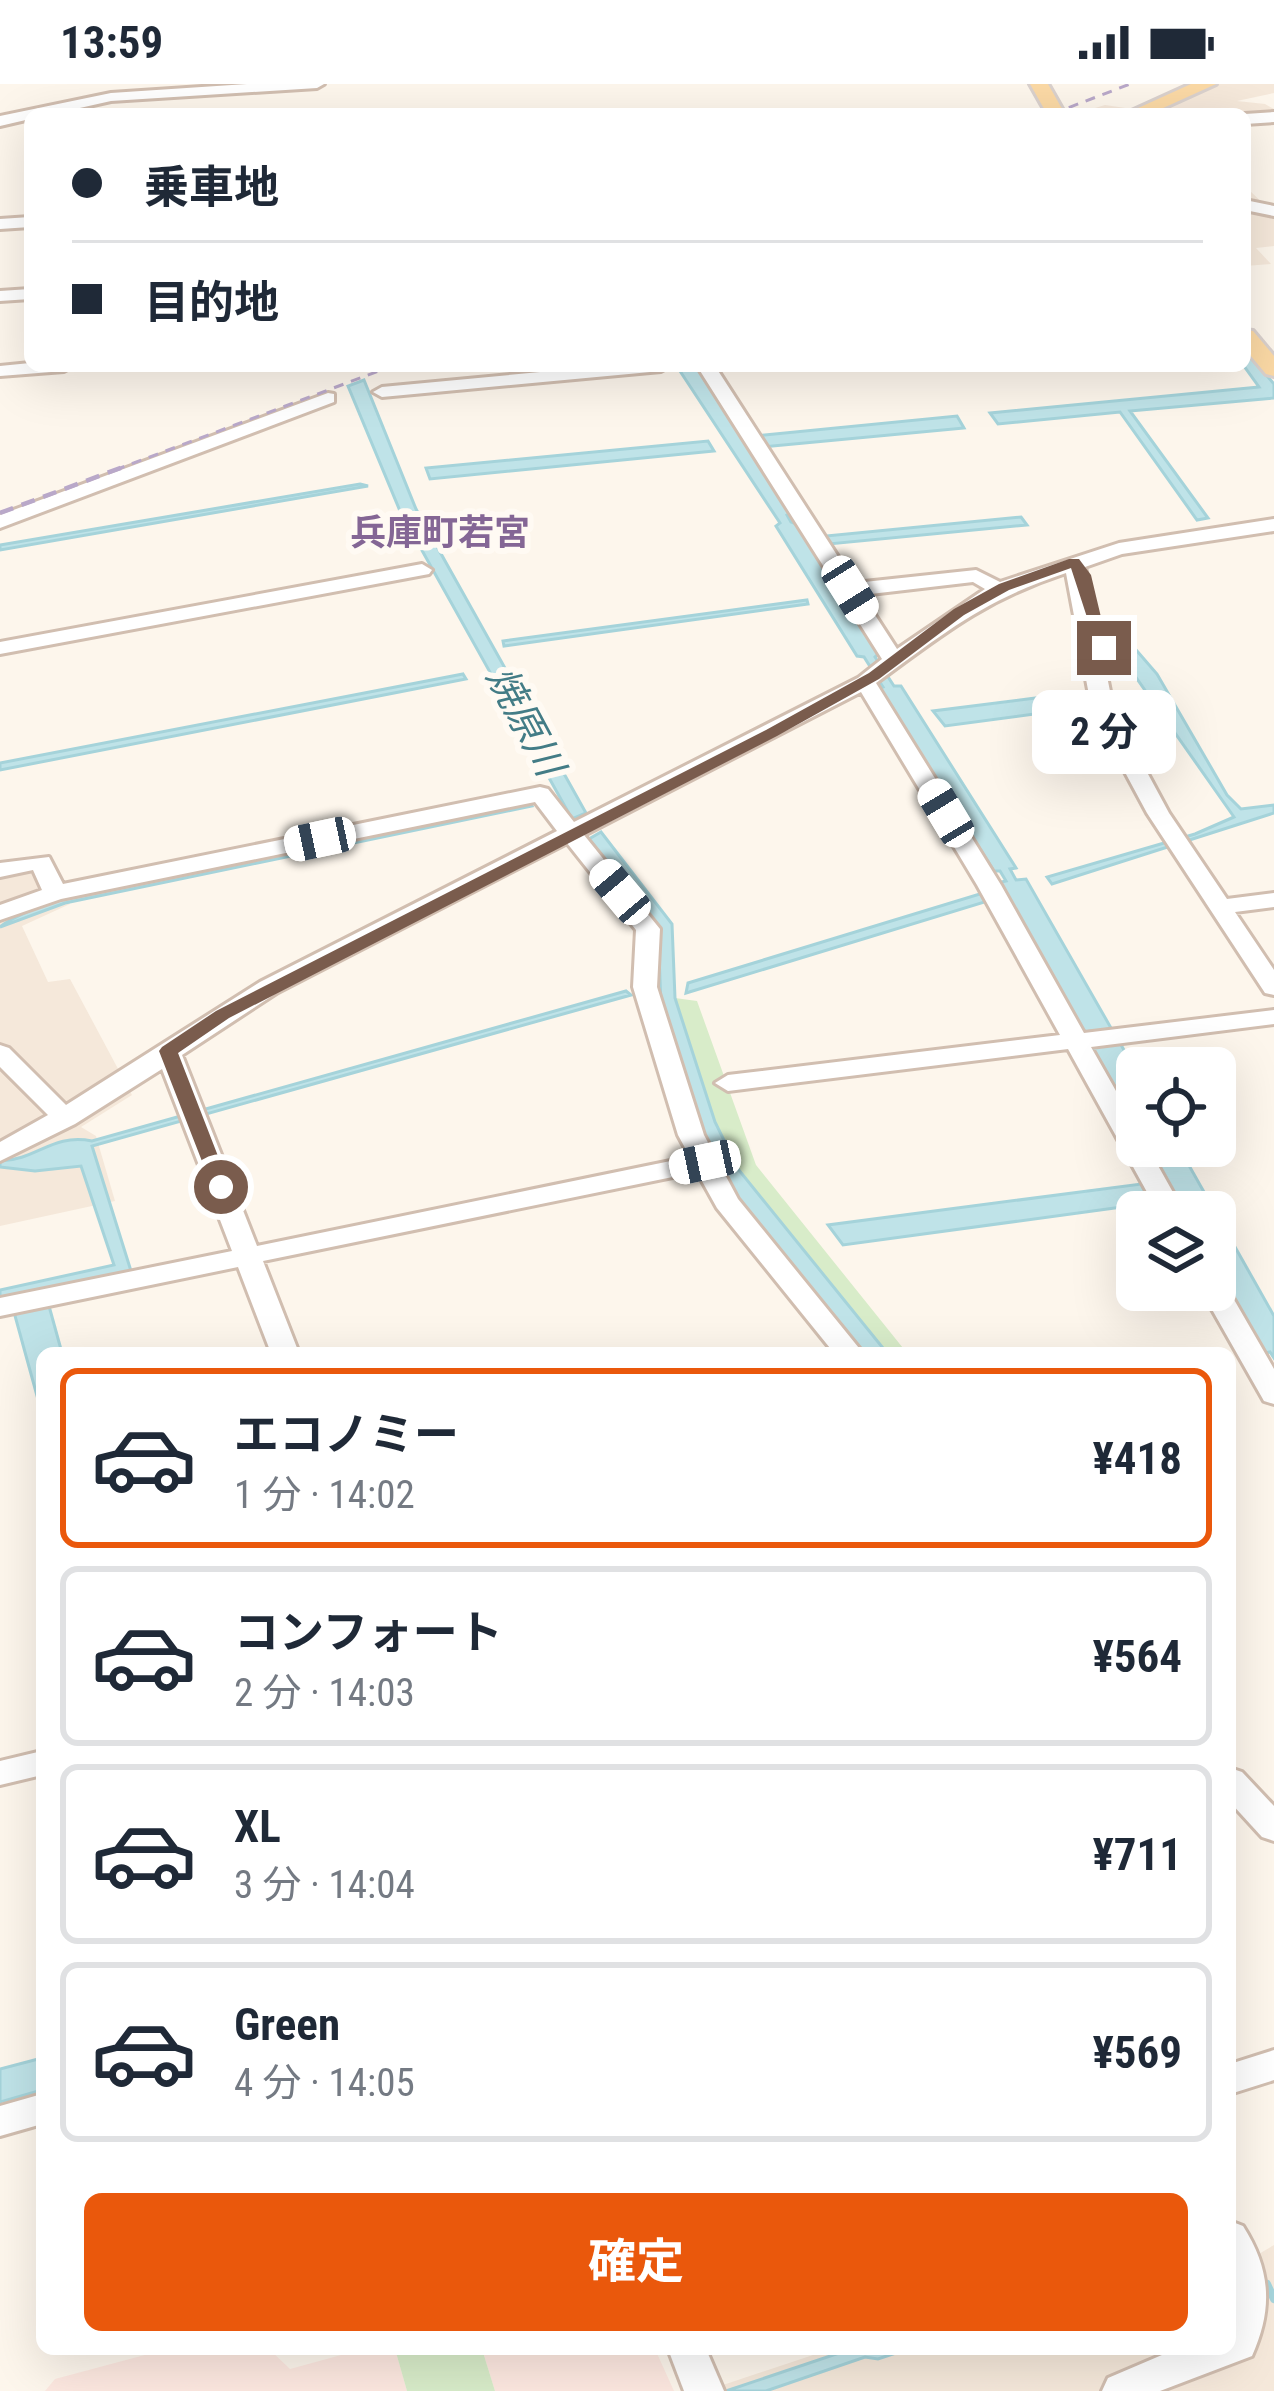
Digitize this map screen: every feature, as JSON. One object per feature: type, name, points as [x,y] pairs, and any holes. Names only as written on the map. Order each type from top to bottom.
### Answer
[{"type":"main road","points":[[1152,108],[1207,84]]},
{"type":"main road","points":[[1251,343],[1274,369]]},
{"type":"street","points":[[48,108],[246,86],[317,84]]},
{"type":"street","points":[[16,100],[49,99],[63,104]]},
{"type":"street","points":[[382,392],[597,372]]},
{"type":"street","points":[[710,372],[850,590],[880,672],[989,885],[1159,1191]]},
{"type":"street","points":[[0,522],[328,398]]},
{"type":"street","points":[[0,1153],[66,1119],[269,987],[880,672],[959,612],[999,590],[1074,562],[1159,540],[1274,526]]},
{"type":"street","points":[[1074,562],[1103,711],[1177,842],[1274,988]]},
{"type":"street","points":[[0,648],[422,571]]},
{"type":"street","points":[[850,590],[976,576],[999,590]]},
{"type":"street","points":[[0,913],[56,893],[540,794],[648,928],[645,987],[692,1135],[726,1202],[844,1347]]},
{"type":"street","points":[[0,870],[41,862],[56,893]]},
{"type":"street","points":[[1220,907],[1274,900]]},
{"type":"street","points":[[728,1083],[1274,1018]]},
{"type":"street","points":[[168,1051],[283,1347]]},
{"type":"street","points":[[0,1053],[66,1119]]},
{"type":"street","points":[[19,1303],[705,1162]]},
{"type":"street","points":[[1226,1311],[1274,1394]]},
{"type":"street","points":[[0,1774],[36,1765]]},
{"type":"street","points":[[1236,1787],[1274,1828]]},
{"type":"street","points":[[1236,2077],[1274,2065]]},
{"type":"street","points":[[0,2121],[36,2111]]},
{"type":"street","points":[[1236,2246],[1246,2259],[1250,2321],[1236,2345]]},
{"type":"street","points":[[689,2355],[704,2391]]},
{"type":"street","points":[[1122,2391],[1211,2355]]},
{"type":"shaded area","points":[[1190,84],[1274,84],[1274,93],[1237,101],[1265,104],[1274,109],[1274,118],[1251,117],[1251,108],[1162,108],[1204,88]]},
{"type":"shaded area","points":[[1251,192],[1274,214],[1274,246],[1256,248],[1271,264],[1251,266]]},
{"type":"shaded area","points":[[47,859],[70,904],[22,926],[48,982],[70,979],[132,1095],[81,1127],[96,1136],[115,1201],[0,1226],[0,868]]},
{"type":"shaded area","points":[[1274,2245],[1274,2391],[718,2391],[717,2387],[813,2355],[1236,2355],[1236,2324],[1252,2258]]},
{"type":"shaded area","points":[[145,2355],[275,2355],[290,2369],[341,2355],[397,2355],[407,2391],[45,2391],[55,2379]]},
{"type":"shaded area","points":[[484,2355],[658,2355],[674,2391],[495,2391]]},
{"type":"green space","points":[[675,998],[697,1001],[756,1165],[902,1347],[882,1347],[738,1169],[715,1122]]},
{"type":"green space","points":[[397,2355],[484,2355],[495,2391],[407,2391]]},
{"type":"water","points":[[1251,357],[1274,384],[1274,398],[1130,411],[1208,518],[1197,520],[1120,412],[998,424],[990,413],[1259,387],[1248,372]]},
{"type":"water","points":[[681,372],[701,372],[790,513],[791,522],[797,524],[879,653],[875,657],[894,686],[901,686],[1016,868],[1010,869],[1016,880],[1026,879],[1111,1028],[1103,1030],[1108,1044],[1122,1047],[1116,1047],[1116,1093],[1091,1047],[1098,1044],[1091,1031],[1083,1032],[997,883],[1006,881],[1000,871],[994,871],[878,689],[883,687],[864,657],[857,656],[776,526],[780,523]]},
{"type":"water","name":"焼原川","points":[[364,380],[416,509],[586,813],[572,819],[400,511],[348,386]]},
{"type":"water","points":[[957,416],[964,428],[762,447],[755,436]]},
{"type":"water","points":[[708,441],[714,451],[430,479],[426,468]]},
{"type":"water","points":[[368,486],[0,550],[0,545]]},
{"type":"water","points":[[1021,517],[1027,525],[829,544],[826,536]]},
{"type":"water","points":[[807,600],[808,604],[504,646],[503,641]]},
{"type":"water","points":[[1121,640],[1131,644],[1157,674],[1227,795],[1241,809],[1274,805],[1274,813],[1052,884],[1047,877],[1195,834],[1234,817],[1121,656]]},
{"type":"water","points":[[463,674],[466,679],[0,770],[0,763]]},
{"type":"water","points":[[1082,692],[1086,707],[945,726],[933,711]]},
{"type":"water","points":[[530,802],[532,806],[65,903],[0,927],[59,900]]},
{"type":"water","points":[[601,832],[672,924],[675,998],[715,1122],[738,1169],[882,1347],[857,1347],[721,1177],[699,1132],[661,1005],[658,928],[589,839]]},
{"type":"water","points":[[983,893],[988,901],[686,993],[688,983]]},
{"type":"water","points":[[626,991],[631,995],[92,1146],[131,1271],[31,1292],[49,1306],[60,1347],[36,1347],[36,1392],[14,1312],[0,1299],[0,1290],[114,1265],[81,1166],[35,1171],[0,1167],[0,1161],[66,1141],[92,1141]]},
{"type":"water","points":[[1157,1167],[1190,1167],[1203,1191],[1170,1191]]},
{"type":"water","points":[[1141,1184],[1145,1191],[1116,1191],[1116,1208],[843,1245],[828,1225]]},
{"type":"water","points":[[1236,1249],[1274,1316],[1274,1358],[1270,1352],[1260,1354],[1236,1310]]},
{"type":"water","points":[[36,2060],[36,2092],[0,2102],[0,2069]]},
{"type":"water","points":[[833,2355],[890,2355],[865,2357],[766,2391],[726,2391]]},
{"type":"waterway","points":[[1267,2284],[1274,2299]]},
{"type":"railway","points":[[1068,108],[1130,84]]},
{"type":"railway","points":[[121,468],[376,372]]},
{"type":"railway","points":[[0,513],[121,468]]},
{"type":"railway","points":[[115,470],[121,468]]},
{"type":"district","name":"兵庫町若宮","points":[[440,533]]},
{"type":"route","points":[[221,1187],[168,1051],[222,1014],[772,733],[874,676],[959,612],[1004,587],[1074,562],[1084,575],[1104,648]]}]
